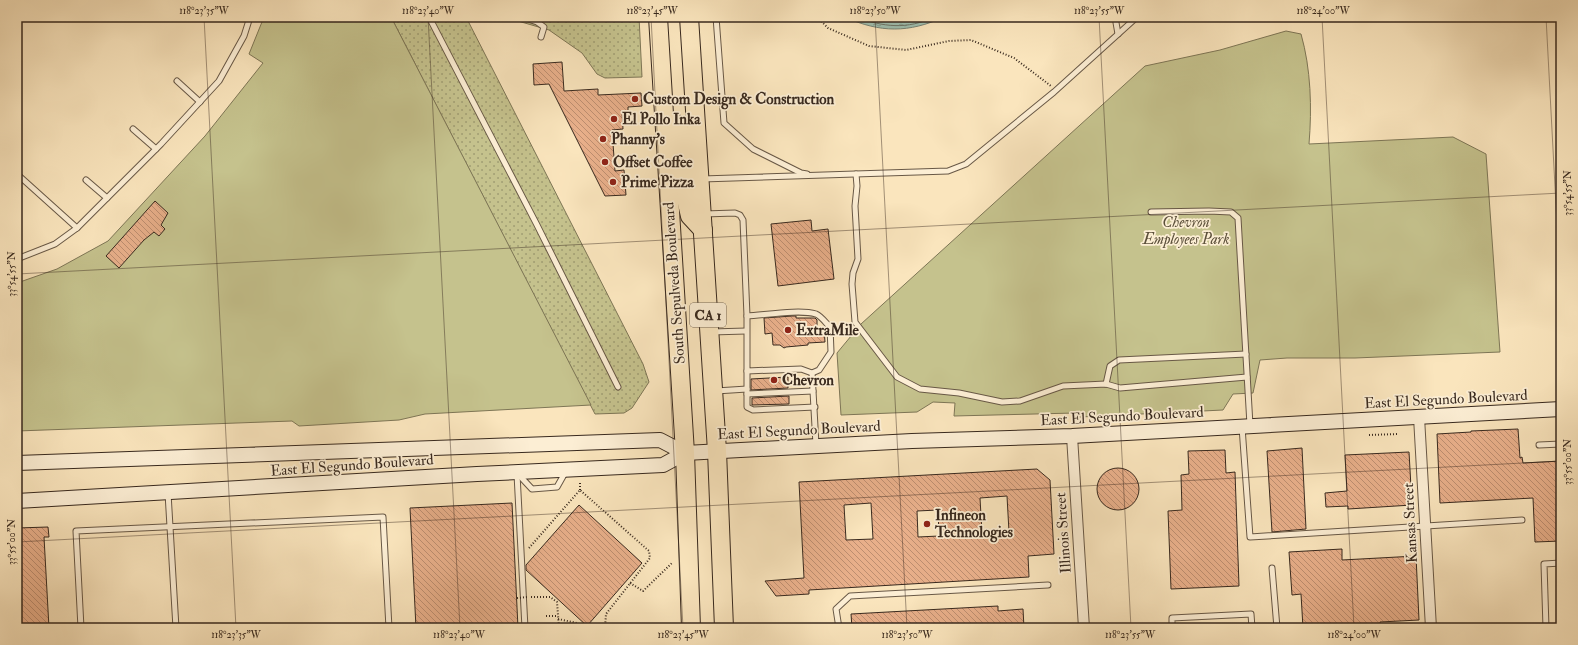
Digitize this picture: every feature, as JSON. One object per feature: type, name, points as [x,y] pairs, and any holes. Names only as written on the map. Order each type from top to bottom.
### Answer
[{"type":"highway","name":"South Sepulveda Boulevard","points":[[658,17],[685,453]]},
{"type":"highway","name":"CA 1","points":[[689,17],[717,451],[724,628]]},
{"type":"highway","points":[[664,120],[670,120],[676,123],[679,129],[687,203],[690,216],[703,223]]},
{"type":"highway","name":"CA 1","points":[[685,453],[691,628]]},
{"type":"main road","name":"East El Segundo Boulevard","points":[[17,501],[663,465],[685,453],[717,451],[1072,436],[1561,409]]},
{"type":"main road","name":"East El Segundo Boulevard","points":[[17,463],[660,440],[685,453]]},
{"type":"street","name":"Kansas Street","points":[[1420,417],[1431,628]]},
{"type":"street","name":"Illinois Street","points":[[1072,436],[1084,628]]},
{"type":"lane","points":[[17,259],[55,244],[77,228],[156,149],[219,81],[244,36],[250,17]]},
{"type":"lane","points":[[429,17],[537,225],[618,387]]},
{"type":"lane","points":[[522,17],[537,22],[544,27],[541,37]]},
{"type":"lane","points":[[716,17],[724,123],[753,149],[801,173],[816,175]]},
{"type":"lane","points":[[1115,17],[1118,34]]},
{"type":"lane","points":[[700,179],[948,170],[966,164],[1057,90],[1137,17]]},
{"type":"lane","points":[[177,80],[200,102]]},
{"type":"lane","points":[[133,129],[156,149]]},
{"type":"lane","points":[[17,174],[77,228]]},
{"type":"lane","points":[[856,174],[857,186],[855,206],[858,259],[853,273],[852,284],[855,322],[897,377],[920,389],[959,393],[1002,402],[1020,401],[1063,386],[1106,384],[1120,388],[1247,377]]},
{"type":"lane","points":[[86,180],[107,198]]},
{"type":"lane","points":[[1151,212],[1231,212],[1238,218],[1247,377],[1246,427],[1250,537],[1522,520]]},
{"type":"lane","points":[[703,223],[735,213],[740,215],[742,220],[747,316],[747,407],[753,410],[814,407]]},
{"type":"lane","points":[[747,316],[804,312],[817,314],[830,327],[831,352],[819,370],[812,373],[801,368],[747,371]]},
{"type":"lane","points":[[710,332],[746,331]]},
{"type":"lane","points":[[1106,384],[1110,366],[1119,360],[1246,354]]},
{"type":"lane","points":[[812,373],[816,446]]},
{"type":"lane","points":[[713,391],[813,391]]},
{"type":"lane","points":[[1539,445],[1561,444]]},
{"type":"lane","points":[[517,472],[525,628]]},
{"type":"lane","points":[[168,493],[176,628]]},
{"type":"lane","points":[[81,628],[76,531],[383,517],[389,628]]},
{"type":"lane","points":[[1546,628],[1544,564],[1561,563]]},
{"type":"lane","points":[[1272,568],[1277,628]]},
{"type":"lane","points":[[839,628],[836,609],[850,596],[1048,585]]},
{"type":"lane","points":[[1172,628],[1172,618],[1251,614],[1252,628]]},
{"type":"path","points":[[817,17],[828,28],[869,46],[906,50],[949,41],[971,40],[1014,58],[1057,90]]},
{"type":"path","points":[[1369,435],[1398,434]]},
{"type":"path","points":[[528,550],[580,490],[580,483]]},
{"type":"path","points":[[580,490],[649,551],[650,558],[606,614],[605,628]]},
{"type":"path","points":[[630,584],[643,592],[672,562]]},
{"type":"path","points":[[517,598],[550,597],[557,602],[558,628]]},
{"type":"path","points":[[546,616],[558,616]]},
{"type":"path","points":[[558,619],[577,623],[583,628]]},
{"type":"green space","points":[[264,17],[391,17],[591,405],[425,414],[399,420],[299,426],[292,421],[17,431],[17,283],[57,269],[108,241],[205,136],[263,63],[249,54]]},
{"type":"green space","points":[[391,17],[466,17],[643,364],[649,382],[632,408],[624,413],[595,414]]},
{"type":"green space","points":[[504,17],[639,17],[642,77],[605,78],[597,74],[582,53],[549,30]]},
{"type":"green space","name":"Chevron Employees Park","points":[[1286,31],[1301,34],[1307,61],[1310,89],[1309,144],[1453,137],[1486,154],[1500,352],[1260,360],[1253,393],[1233,394],[1223,410],[1080,417],[1075,413],[954,416],[955,403],[933,402],[917,412],[841,415],[837,353],[861,324],[1145,66],[1220,50]]},
{"type":"water","points":[[845,17],[944,17],[919,26],[894,29],[870,26]]},
{"type":"building","points":[[562,62],[564,91],[598,89],[598,95],[641,93],[642,106],[628,107],[628,111],[622,111],[623,129],[612,130],[615,171],[624,170],[626,195],[605,196],[549,84],[534,85],[533,64]]},
{"type":"building","points":[[155,201],[168,213],[161,225],[165,229],[159,236],[154,232],[144,240],[119,268],[106,256]]},
{"type":"building","points":[[811,220],[812,231],[828,229],[834,279],[778,286],[771,224]]},
{"type":"building","points":[[796,316],[796,318],[815,318],[817,320],[817,328],[824,328],[825,342],[808,343],[808,345],[784,348],[780,345],[773,345],[772,333],[765,334],[764,318]]},
{"type":"building","points":[[788,377],[788,388],[751,390],[751,379]]},
{"type":"building","points":[[789,396],[789,404],[752,405],[752,398]]},
{"type":"building","points":[[1518,429],[1520,458],[1522,457],[1523,463],[1561,461],[1561,541],[1535,542],[1533,498],[1440,503],[1437,434]]},
{"type":"building","points":[[1302,448],[1306,529],[1272,532],[1267,451]]},
{"type":"building","points":[[1225,450],[1226,473],[1235,472],[1239,586],[1171,589],[1168,511],[1182,510],[1181,475],[1189,474],[1188,451]]},
{"type":"building","points":[[1409,452],[1412,505],[1348,509],[1348,506],[1326,507],[1325,493],[1347,491],[1345,455]]},
{"type":"building","points":[[1114,468],[1122,468],[1130,471],[1136,477],[1139,489],[1136,501],[1130,507],[1122,510],[1114,510],[1106,507],[1100,501],[1097,493],[1097,485],[1100,477],[1106,471]]},
{"type":"building","points":[[1037,469],[1050,480],[1054,554],[1028,556],[1029,577],[809,590],[809,594],[776,596],[765,581],[804,578],[799,482]],"holes":[[[1007,496],[1009,532],[982,533],[980,498]],[[871,503],[873,539],[846,540],[844,505]],[[938,510],[939,536],[918,537],[917,511]]]},
{"type":"building","points":[[512,503],[518,628],[416,628],[410,508]]},
{"type":"building","points":[[579,505],[642,563],[587,626],[526,570],[526,565]]},
{"type":"building","points":[[48,527],[49,537],[44,537],[49,628],[17,628],[17,528]]},
{"type":"building","points":[[1342,549],[1342,560],[1416,556],[1419,620],[1380,622],[1381,628],[1303,628],[1301,594],[1292,595],[1289,552]]},
{"type":"building","points":[[998,606],[998,611],[1023,609],[1024,628],[852,628],[851,614]]},
{"type":"place","name":"Custom Design & Construction","points":[[635,99]]},
{"type":"place","name":"El Pollo Inka","points":[[614,119]]},
{"type":"place","name":"Phanny's","points":[[603,139]]},
{"type":"place","name":"Offset Coffee","points":[[605,162]]},
{"type":"place","name":"Prime Pizza","points":[[613,182]]},
{"type":"place","name":"ExtraMile","points":[[788,330]]},
{"type":"place","name":"Chevron","points":[[774,380]]},
{"type":"place","name":"Infineon Technologies","points":[[927,524]]}]
